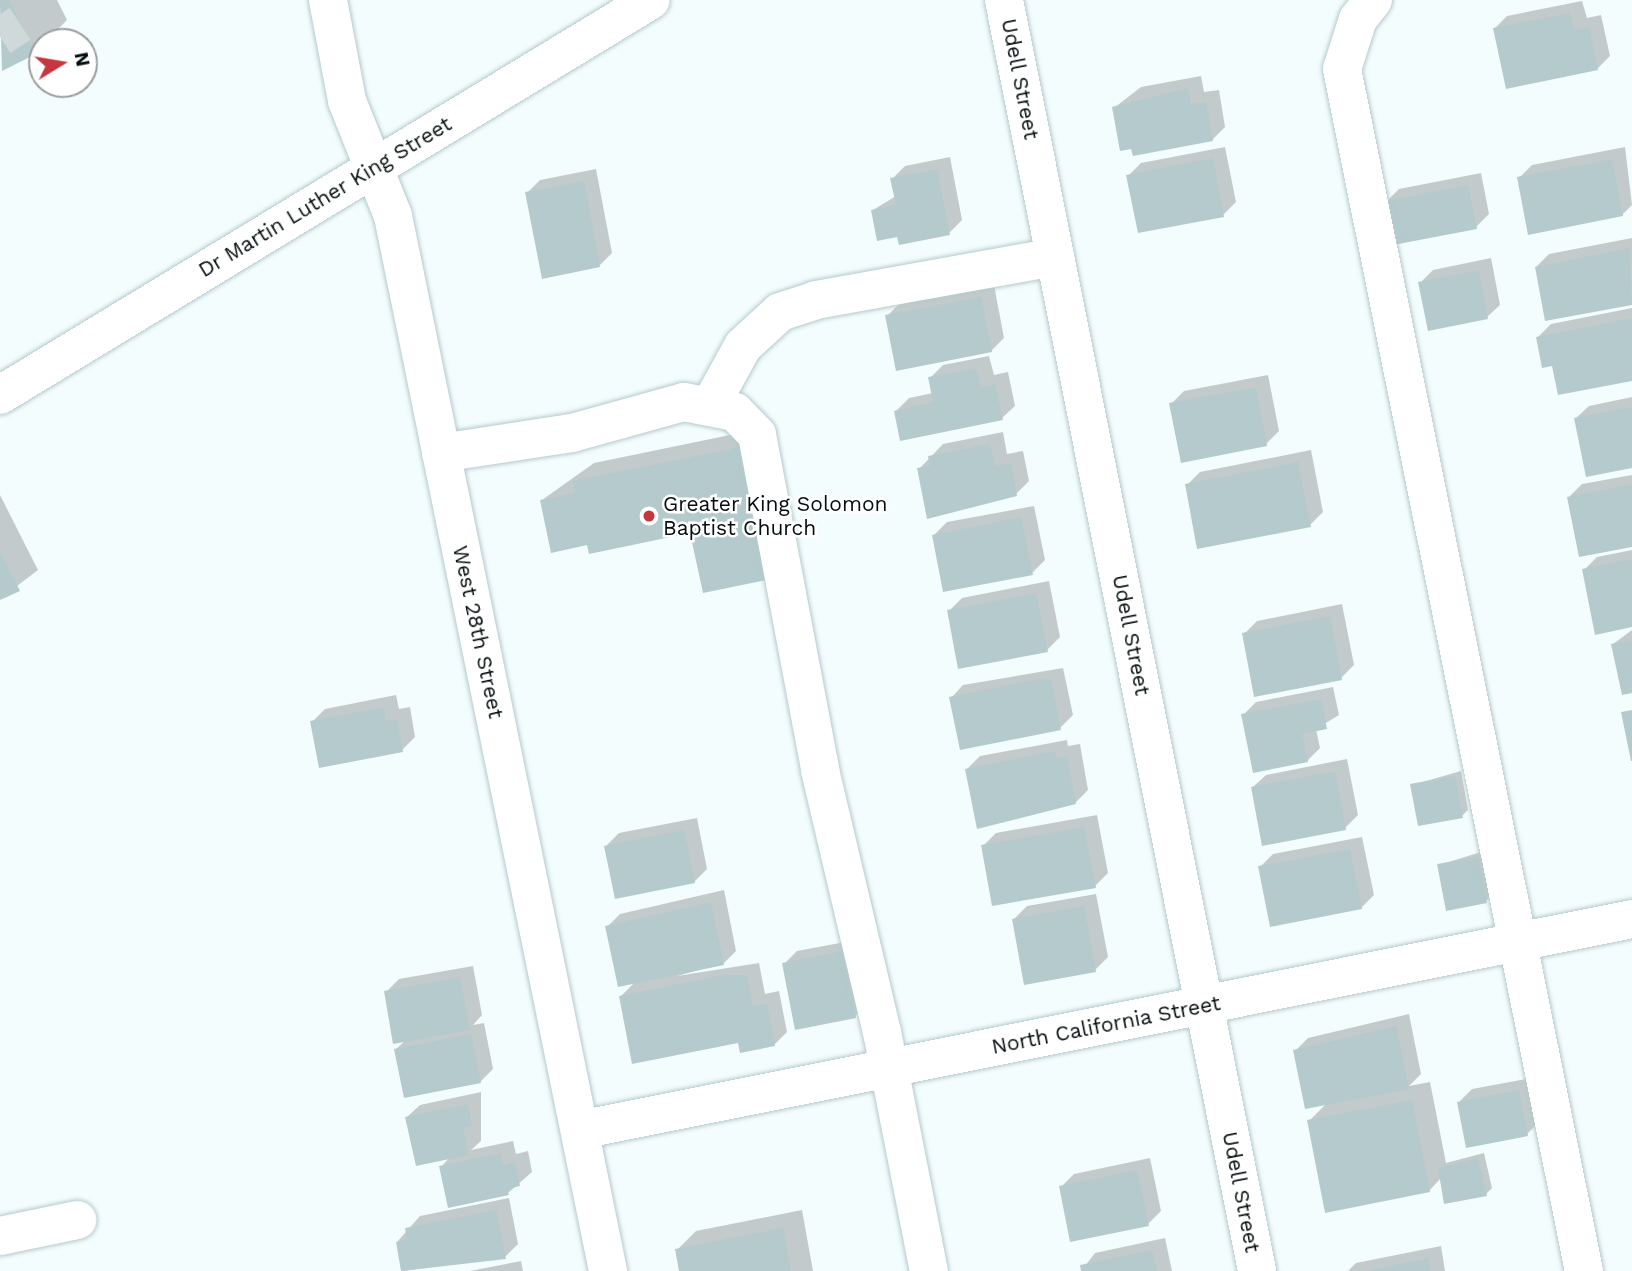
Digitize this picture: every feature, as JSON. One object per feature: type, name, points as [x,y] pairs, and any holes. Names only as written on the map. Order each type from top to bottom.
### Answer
[{"type":"street","name":"West 28th Street","points":[[328,0],[348,101],[393,216],[608,1271]]},
{"type":"street","name":"Dr Martin Luther King Street","points":[[0,395],[651,0]]},
{"type":"street","name":"Udell Street","points":[[1004,0],[1257,1271]]},
{"type":"street","points":[[1373,0],[1359,19],[1342,69],[1514,943],[1584,1271]]},
{"type":"street","points":[[711,404],[743,346],[780,312],[816,300],[1055,257]]},
{"type":"street","points":[[441,453],[572,433],[684,402],[711,404],[736,412],[757,435],[820,770],[890,1068],[929,1271]]},
{"type":"street","name":"North California Street","points":[[580,1130],[1632,919]]},
{"type":"street","points":[[0,1236],[77,1220]]},
{"type":"building","points":[[0,0],[9,0],[28,38],[28,58],[2,71]]},
{"type":"building","points":[[1570,13],[1574,30],[1589,27],[1598,70],[1506,89],[1493,28]]},
{"type":"building","points":[[1188,88],[1191,104],[1206,102],[1213,141],[1133,156],[1131,149],[1120,151],[1112,107]]},
{"type":"building","points":[[1213,158],[1224,217],[1138,233],[1126,175]]},
{"type":"building","points":[[1612,159],[1623,216],[1528,235],[1517,177]]},
{"type":"building","points":[[937,169],[950,235],[899,245],[897,237],[877,241],[871,210],[896,205],[890,178]]},
{"type":"building","points":[[584,181],[600,267],[542,279],[525,192]]},
{"type":"building","points":[[1468,185],[1477,229],[1393,245],[1384,201]]},
{"type":"building","points":[[1629,248],[1632,305],[1545,321],[1535,267]]},
{"type":"building","points":[[1479,270],[1488,319],[1428,331],[1418,282]]},
{"type":"building","points":[[981,297],[992,352],[896,371],[885,315]]},
{"type":"building","points":[[1632,318],[1632,381],[1558,395],[1552,366],[1542,368],[1536,337]]},
{"type":"building","points":[[976,368],[981,387],[995,384],[1003,420],[900,441],[894,411],[933,402],[928,377]]},
{"type":"building","points":[[1256,387],[1267,446],[1181,463],[1169,403]]},
{"type":"building","points":[[1632,407],[1632,468],[1586,477],[1574,418]]},
{"type":"building","points":[[990,444],[995,466],[1011,463],[1017,496],[927,519],[917,468],[930,466],[928,456]]},
{"type":"building","name":"Greater King Solomon Baptist Church","points":[[740,447],[767,580],[703,593],[690,533],[589,554],[587,545],[551,553],[540,500],[575,493],[573,481]]},
{"type":"building","points":[[1298,462],[1311,527],[1197,549],[1185,484]]},
{"type":"building","points":[[1632,484],[1632,547],[1579,557],[1567,497]]},
{"type":"building","points":[[1021,517],[1033,575],[943,592],[932,535]]},
{"type":"building","points":[[0,551],[20,591],[0,600]]},
{"type":"building","points":[[1632,559],[1632,627],[1595,635],[1582,569]]},
{"type":"building","points":[[1036,593],[1048,652],[958,669],[947,610]]},
{"type":"building","points":[[1330,616],[1342,680],[1254,697],[1242,633]]},
{"type":"building","points":[[1632,640],[1632,693],[1622,695],[1611,644]]},
{"type":"building","points":[[1039,679],[1051,680],[1061,730],[960,750],[949,697]]},
{"type":"building","points":[[1321,699],[1327,729],[1302,734],[1308,762],[1253,773],[1241,714]]},
{"type":"building","points":[[384,707],[386,721],[397,719],[403,752],[319,768],[310,721]]},
{"type":"building","points":[[1632,710],[1632,761],[1631,761],[1621,712]]},
{"type":"building","points":[[1055,751],[1056,758],[1067,756],[1076,804],[977,829],[965,769]]},
{"type":"building","points":[[1335,771],[1346,830],[1262,846],[1251,787]]},
{"type":"building","points":[[1455,776],[1463,818],[1418,826],[1410,784]]},
{"type":"building","points":[[1084,827],[1096,888],[992,906],[981,845]]},
{"type":"building","points":[[684,830],[695,883],[615,899],[604,846]]},
{"type":"building","points":[[1350,849],[1362,909],[1270,927],[1258,866]]},
{"type":"building","points":[[1478,857],[1487,903],[1446,911],[1437,864]]},
{"type":"building","points":[[711,902],[724,965],[618,987],[605,926]]},
{"type":"building","points":[[1084,906],[1096,972],[1024,985],[1012,919]]},
{"type":"building","points":[[843,951],[856,1018],[795,1030],[782,963]]},
{"type":"building","points":[[723,975],[747,975],[753,1006],[767,1003],[775,1046],[740,1053],[738,1043],[632,1064],[619,996]]},
{"type":"building","points":[[460,977],[470,1030],[393,1044],[384,991]]},
{"type":"building","points":[[1396,1026],[1409,1089],[1305,1109],[1293,1050]]},
{"type":"building","points":[[471,1034],[481,1083],[404,1098],[394,1049]]},
{"type":"building","points":[[1519,1090],[1528,1136],[1466,1148],[1457,1102]]},
{"type":"building","points":[[1412,1100],[1430,1192],[1325,1213],[1307,1120]]},
{"type":"building","points":[[468,1104],[472,1126],[463,1127],[469,1155],[416,1166],[405,1117]]},
{"type":"building","points":[[501,1153],[503,1165],[515,1162],[520,1186],[507,1189],[509,1195],[448,1208],[439,1166]]},
{"type":"building","points":[[1478,1158],[1487,1196],[1444,1204],[1438,1168]]},
{"type":"building","points":[[1137,1170],[1149,1226],[1070,1242],[1059,1186]]},
{"type":"building","points":[[496,1210],[506,1259],[401,1271],[396,1242],[407,1239],[405,1228]]},
{"type":"building","points":[[783,1228],[791,1271],[679,1271],[675,1249]]},
{"type":"building","points":[[1152,1250],[1157,1271],[1081,1271],[1080,1265]]},
{"type":"building","points":[[1428,1258],[1430,1271],[1370,1271],[1370,1270]]},
{"type":"tunnel","points":[[0,37],[20,24]]},
{"type":"place","name":"Greater King Solomon Baptist Church","points":[[649,516]]}]
